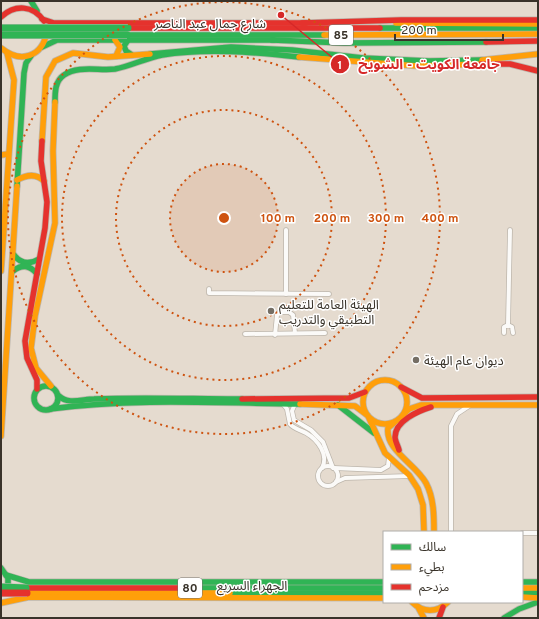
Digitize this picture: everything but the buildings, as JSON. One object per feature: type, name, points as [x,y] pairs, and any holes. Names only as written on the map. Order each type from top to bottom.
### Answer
[{"type":"main road","points":[[1,17],[10,10],[16,1]]},
{"type":"main road","points":[[31,1],[40,16],[47,33],[42,47]]},
{"type":"main road","points":[[10,10],[26,8],[54,23],[538,24]]},
{"type":"main road","points":[[298,23],[401,20],[538,20]]},
{"type":"main road","name":"شارع جمال عبد الناصر","points":[[1,28],[538,28]]},
{"type":"main road","name":"شارع جمال عبد الناصر","points":[[1,35],[538,34]]},
{"type":"main road","points":[[1,436],[4,338],[13,271],[24,70],[31,56],[42,47],[58,40],[538,40]]},
{"type":"main road","points":[[115,40],[120,47],[116,56]]},
{"type":"main road","points":[[128,40],[124,46],[132,56]]},
{"type":"main road","points":[[272,40],[344,43],[538,40]]},
{"type":"main road","points":[[538,54],[479,60],[429,62],[230,47],[164,51],[132,56],[108,57],[74,53],[61,57],[55,61],[48,71],[43,113],[41,161],[47,202],[45,228],[25,341],[27,358],[37,380],[37,389],[34,396],[36,405],[42,409],[50,410],[94,404],[210,401],[283,404],[343,399],[365,392],[373,383],[379,381],[392,382],[422,398],[538,397]]},
{"type":"main road","points":[[1,48],[7,53],[18,58],[31,56]]},
{"type":"main road","points":[[50,410],[57,404],[58,396],[56,390],[42,378],[35,366],[30,340],[32,324],[54,234],[56,207],[52,136],[57,83],[65,73],[76,70],[101,71],[117,69],[164,55],[230,52],[298,53]]},
{"type":"main road","points":[[1,271],[4,164],[10,126],[14,75],[7,53]]},
{"type":"main road","points":[[310,54],[363,63],[418,66],[514,64],[538,71]]},
{"type":"main road","points":[[44,105],[48,108],[55,105]]},
{"type":"main road","points":[[43,113],[48,111],[55,114]]},
{"type":"main road","points":[[10,126],[16,125],[21,128]]},
{"type":"main road","points":[[18,168],[26,172],[37,173],[42,171]]},
{"type":"main road","points":[[17,180],[26,175],[37,176],[44,181]]},
{"type":"main road","points":[[45,228],[48,232],[54,234]]},
{"type":"main road","points":[[44,236],[54,234]]},
{"type":"main road","points":[[14,255],[24,264],[32,263],[39,259]]},
{"type":"main road","points":[[13,271],[20,266],[26,266],[31,268],[37,274]]},
{"type":"main road","points":[[37,389],[45,385],[51,386]]},
{"type":"main road","points":[[401,387],[407,401],[403,415]]},
{"type":"main road","points":[[365,392],[363,404],[374,434],[389,457],[410,476],[418,488],[424,511],[424,531]]},
{"type":"main road","points":[[58,396],[68,401],[94,399],[336,404],[355,406],[382,424],[395,422]]},
{"type":"main road","points":[[470,406],[471,397]]},
{"type":"main road","points":[[336,404],[374,434]]},
{"type":"main road","points":[[408,460],[392,446],[388,440],[388,428],[414,407],[538,405]]},
{"type":"main road","points":[[434,531],[434,512],[427,484],[397,447],[395,433],[399,426],[413,415],[435,406]]},
{"type":"main road","points":[[424,511],[434,512]]},
{"type":"main road","points":[[1,602],[7,595],[9,588],[2,570]]},
{"type":"main road","name":"الجهراء السريع","points":[[2,570],[16,580],[28,582],[383,582]]},
{"type":"main road","points":[[523,582],[538,582]]},
{"type":"main road","name":"الجهراء السريع","points":[[1,587],[383,588]]},
{"type":"main road","points":[[523,588],[538,588]]},
{"type":"main road","name":"الجهراء السريع","points":[[1,593],[383,593]]},
{"type":"main road","points":[[523,593],[538,593]]},
{"type":"main road","name":"الجهراء السريع","points":[[1,602],[29,597],[383,598]]},
{"type":"main road","points":[[523,598],[538,598]]},
{"type":"main road","points":[[504,618],[519,608],[538,602]]},
{"type":"main road","points":[[413,603],[419,609],[424,618]]},
{"type":"main road","points":[[419,609],[432,611],[446,604]]},
{"type":"main road","points":[[439,618],[446,604]]},
{"type":"street","points":[[286,230],[286,294]]},
{"type":"street","points":[[504,333],[504,327],[508,325],[510,230]]},
{"type":"street","points":[[209,289],[209,293],[244,291],[286,294],[329,294]]},
{"type":"street","points":[[275,335],[277,315],[280,312],[289,312],[293,315],[295,333]]},
{"type":"street","points":[[508,325],[512,327],[513,333]]},
{"type":"street","points":[[245,334],[275,335],[325,333]]},
{"type":"street","points":[[293,403],[292,411],[294,420],[311,430],[323,442],[333,468],[338,476],[336,482]]},
{"type":"street","points":[[283,404],[287,409],[290,424],[311,437],[321,448],[324,459],[322,468],[318,474],[321,482],[327,486],[345,478],[410,476]]},
{"type":"street","points":[[451,531],[451,426],[457,414],[470,406]]},
{"type":"street","points":[[322,468],[327,466],[333,468],[381,470],[388,466],[389,457]]},
{"type":"street","points":[[523,533],[538,533]]},
{"type":"traffic: fast","points":[[31,1],[37,11]]},
{"type":"traffic: fast","points":[[1,28],[128,28]]},
{"type":"traffic: fast","points":[[380,28],[538,28]]},
{"type":"traffic: fast","points":[[1,35],[127,35]]},
{"type":"traffic: fast","points":[[127,35],[324,35]]},
{"type":"traffic: fast","points":[[42,47],[57,40],[274,40]]},
{"type":"traffic: fast","points":[[128,40],[124,46],[126,51],[132,55]]},
{"type":"traffic: fast","points":[[272,40],[344,43],[486,42]]},
{"type":"traffic: fast","points":[[150,54],[231,47],[292,50],[363,58],[429,61],[482,60]]},
{"type":"traffic: fast","points":[[55,102],[55,91],[59,80],[64,75],[76,70],[115,69],[162,55],[213,51],[247,52],[299,57]]},
{"type":"traffic: fast","points":[[17,186],[24,73],[26,63],[31,56]]},
{"type":"traffic: fast","points":[[14,255],[25,263],[39,259]]},
{"type":"traffic: fast","points":[[13,271],[20,267],[26,266],[37,274]]},
{"type":"traffic: fast","points":[[46,386],[55,389],[58,398],[55,407],[46,410],[37,407],[34,398],[37,389],[46,386]]},
{"type":"traffic: fast","points":[[59,396],[63,399],[71,401],[131,398],[242,399]]},
{"type":"traffic: fast","points":[[50,409],[112,403],[143,402],[300,404]]},
{"type":"traffic: fast","points":[[338,405],[374,433]]},
{"type":"traffic: fast","points":[[1,568],[8,578],[8,591]]},
{"type":"traffic: fast","points":[[6,575],[29,582],[383,582]]},
{"type":"traffic: fast","points":[[523,582],[538,582]]},
{"type":"traffic: fast","points":[[1,587],[26,588]]},
{"type":"traffic: fast","points":[[185,588],[383,588]]},
{"type":"traffic: fast","points":[[230,593],[383,593]]},
{"type":"traffic: fast","points":[[523,593],[538,593]]},
{"type":"traffic: fast","points":[[504,618],[519,609],[538,602]]},
{"type":"traffic: slow","points":[[396,23],[538,24]]},
{"type":"traffic: slow","points":[[1,48],[16,56],[23,57],[30,55],[41,47],[47,32]]},
{"type":"traffic: slow","points":[[324,35],[538,34]]},
{"type":"traffic: slow","points":[[115,40],[120,47],[116,56]]},
{"type":"traffic: slow","points":[[1,271],[14,80],[7,53]]},
{"type":"traffic: slow","points":[[42,141],[46,77],[55,61],[73,53],[108,57],[150,54]]},
{"type":"traffic: slow","points":[[482,60],[538,54]]},
{"type":"traffic: slow","points":[[299,57],[418,66],[481,64]]},
{"type":"traffic: slow","points":[[51,386],[36,368],[31,348],[35,316],[55,223],[53,151],[55,102]]},
{"type":"traffic: slow","points":[[1,155],[8,154]]},
{"type":"traffic: slow","points":[[17,180],[24,177],[34,176],[41,178],[44,181]]},
{"type":"traffic: slow","points":[[1,436],[17,186]]},
{"type":"traffic: slow","points":[[385,380],[397,384],[403,390],[407,402],[403,414],[397,420],[385,424],[373,420],[367,414],[363,402],[367,390],[373,384],[385,380]]},
{"type":"traffic: slow","points":[[300,404],[355,406],[367,415]]},
{"type":"traffic: slow","points":[[403,415],[409,409],[421,405],[538,405]]},
{"type":"traffic: slow","points":[[369,418],[385,453],[409,475],[418,489],[423,505],[424,531]]},
{"type":"traffic: slow","points":[[394,423],[388,428],[388,436],[396,450],[421,476],[429,489],[433,507],[434,531]]},
{"type":"traffic: slow","points":[[523,588],[538,588]]},
{"type":"traffic: slow","points":[[27,593],[230,593]]},
{"type":"traffic: slow","points":[[1,603],[29,597],[383,598]]},
{"type":"traffic: slow","points":[[523,597],[538,598]]},
{"type":"traffic: slow","points":[[413,603],[425,610],[435,610],[447,603]]},
{"type":"traffic: slow","points":[[419,609],[424,618]]},
{"type":"traffic: jam","points":[[1,17],[12,10],[24,8],[35,12],[44,21]]},
{"type":"traffic: jam","points":[[42,19],[54,23],[306,23]]},
{"type":"traffic: jam","points":[[302,23],[401,20],[538,20]]},
{"type":"traffic: jam","points":[[128,28],[380,28]]},
{"type":"traffic: jam","points":[[486,42],[538,41]]},
{"type":"traffic: jam","points":[[481,64],[510,64],[538,71]]},
{"type":"traffic: jam","points":[[37,389],[37,380],[27,358],[25,341],[45,228],[47,202],[41,161],[42,141]]},
{"type":"traffic: jam","points":[[401,387],[422,398],[538,397]]},
{"type":"traffic: jam","points":[[242,399],[349,398],[365,392]]},
{"type":"traffic: jam","points":[[399,450],[395,440],[396,431],[399,426],[414,414],[431,407]]},
{"type":"traffic: jam","points":[[26,588],[185,588]]},
{"type":"traffic: jam","points":[[1,593],[27,593]]},
{"type":"traffic: jam","points":[[439,618],[443,607]]},
{"type":"place","name":"جامعة الكويت - الشويخ","points":[[281,15]]},
{"type":"place","name":"الهيئة العامة للتعليم التطبيقي والتدريب","points":[[271,311]]},
{"type":"place","name":"ديوان عام الهيئة","points":[[416,360]]}]
